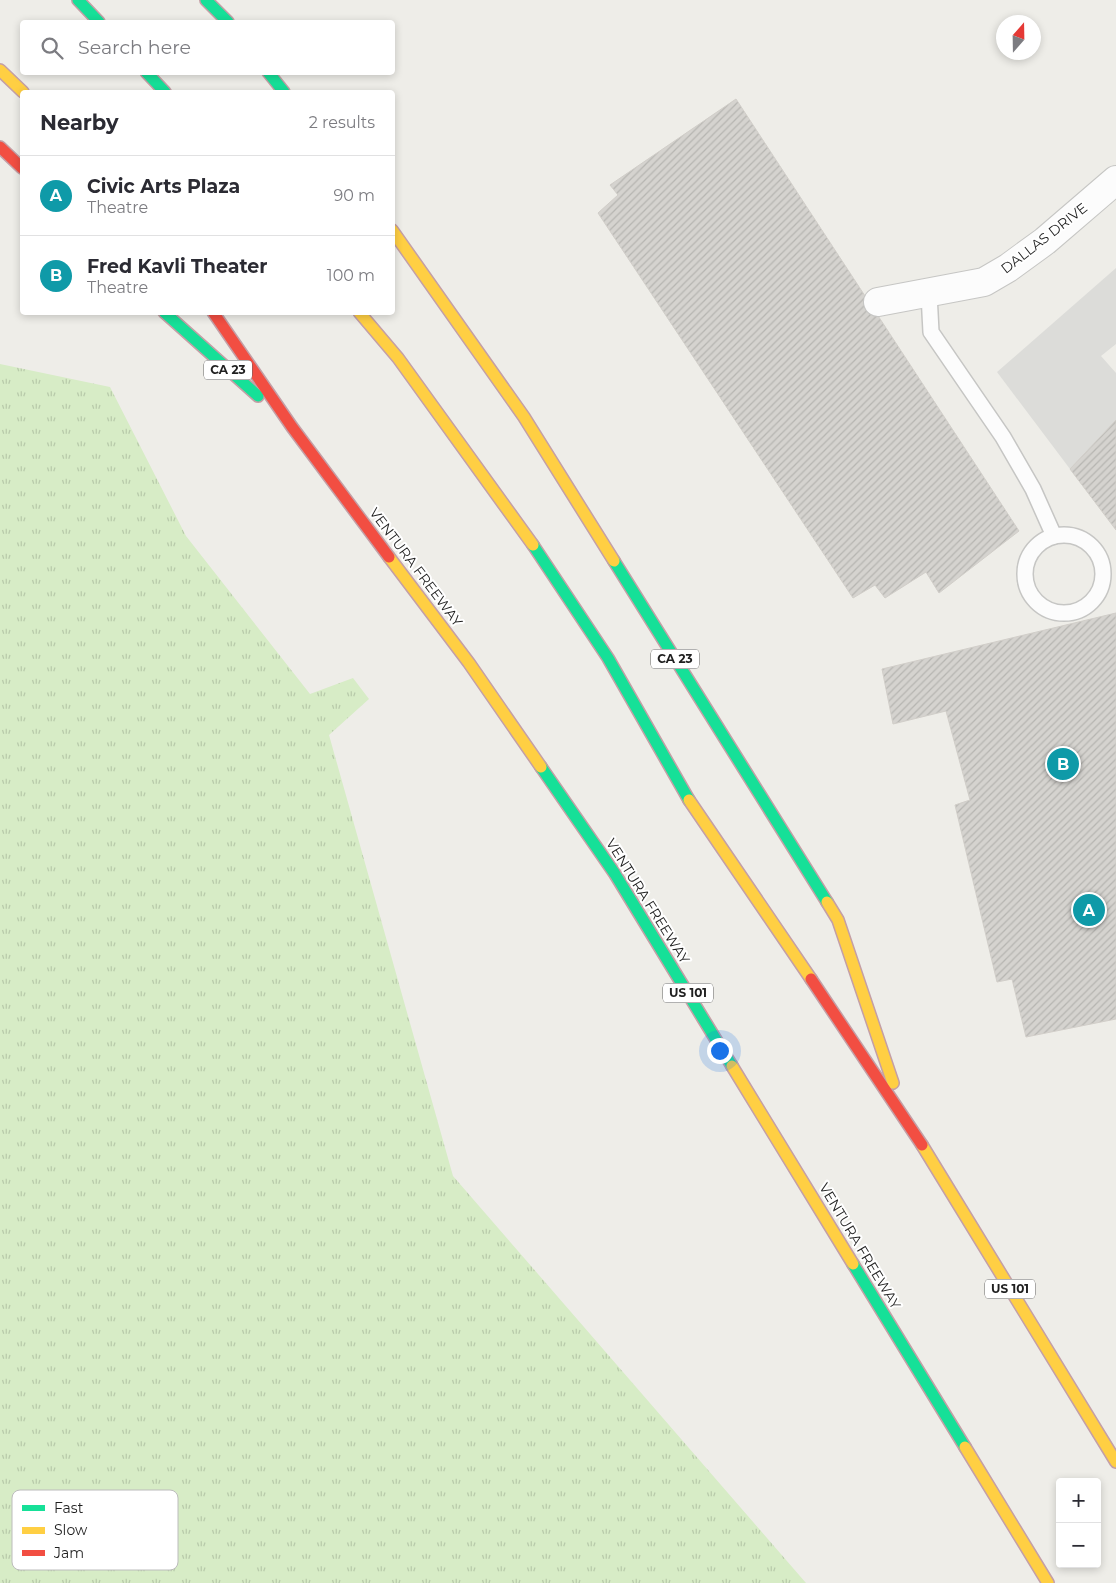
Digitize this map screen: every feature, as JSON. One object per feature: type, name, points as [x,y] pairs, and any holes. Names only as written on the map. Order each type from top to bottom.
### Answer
[{"type":"highway","points":[[78,0],[97,20]]},
{"type":"highway","points":[[206,0],[226,20]]},
{"type":"highway","points":[[0,70],[21,90]]},
{"type":"highway","points":[[149,75],[163,90]]},
{"type":"highway","points":[[270,75],[282,90]]},
{"type":"highway","points":[[0,147],[20,166]]},
{"type":"highway","name":"CA 23","points":[[395,234],[524,417],[838,920],[904,1116]]},
{"type":"highway","name":"CA 23","points":[[167,315],[292,427]]},
{"type":"highway","name":"VENTURA FREEWAY","points":[[214,315],[292,427],[469,663],[615,874],[1048,1583]]},
{"type":"highway","name":"US 101","points":[[362,315],[398,358],[530,542],[608,658],[679,785],[904,1116],[1116,1462]]},
{"type":"street","name":"DALLAS DRIVE","points":[[878,302],[929,294],[984,282],[1008,268],[1045,241],[1116,180]]},
{"type":"lane","points":[[929,294],[931,332],[1003,437],[1033,489],[1054,536]]},
{"type":"lane","points":[[1067,535],[1080,538],[1091,546],[1099,556],[1102,568],[1102,582],[1098,593],[1090,603],[1080,610],[1055,612],[1043,608],[1027,588],[1025,576],[1026,562],[1037,546],[1054,536],[1067,535]]},
{"type":"green space","points":[[0,364],[110,387],[186,536],[310,694],[353,678],[369,699],[329,735],[453,1176],[806,1583],[0,1583]]},
{"type":"shaded area","points":[[1116,268],[1116,344],[1101,356],[1116,373],[1116,420],[1070,469],[997,372]]},
{"type":"building","points":[[736,99],[1019,531],[939,593],[926,572],[885,598],[875,585],[853,598],[598,213],[618,195],[610,185]]},
{"type":"building","points":[[1116,420],[1116,530],[1070,469]]},
{"type":"building","points":[[1116,613],[1116,1019],[1026,1037],[1012,979],[997,982],[955,805],[970,800],[946,711],[893,724],[882,669]]},
{"type":"traffic: fast","points":[[78,0],[97,20]]},
{"type":"traffic: fast","points":[[206,0],[226,20]]},
{"type":"traffic: fast","points":[[149,75],[163,90]]},
{"type":"traffic: fast","points":[[270,75],[282,90]]},
{"type":"traffic: fast","points":[[167,315],[258,396]]},
{"type":"traffic: fast","points":[[533,545],[608,658],[689,800]]},
{"type":"traffic: fast","points":[[614,561],[827,902]]},
{"type":"traffic: fast","points":[[541,767],[615,874],[732,1066]]},
{"type":"traffic: fast","points":[[853,1264],[965,1447]]},
{"type":"traffic: slow","points":[[0,70],[21,90]]},
{"type":"traffic: slow","points":[[395,234],[524,417],[614,561]]},
{"type":"traffic: slow","points":[[362,315],[398,358],[533,545]]},
{"type":"traffic: slow","points":[[389,557],[469,663],[541,767]]},
{"type":"traffic: slow","points":[[689,800],[811,979]]},
{"type":"traffic: slow","points":[[827,902],[838,920],[893,1083]]},
{"type":"traffic: slow","points":[[732,1066],[853,1264]]},
{"type":"traffic: slow","points":[[922,1145],[1116,1462]]},
{"type":"traffic: slow","points":[[965,1447],[1048,1583]]},
{"type":"traffic: jam","points":[[0,147],[20,166]]},
{"type":"traffic: jam","points":[[215,315],[292,427],[389,557]]},
{"type":"traffic: jam","points":[[811,979],[922,1145]]},
{"type":"place","name":"Fred Kavli Theater","points":[[1063,764]]},
{"type":"place","name":"Civic Arts Plaza","points":[[1089,910]]}]
